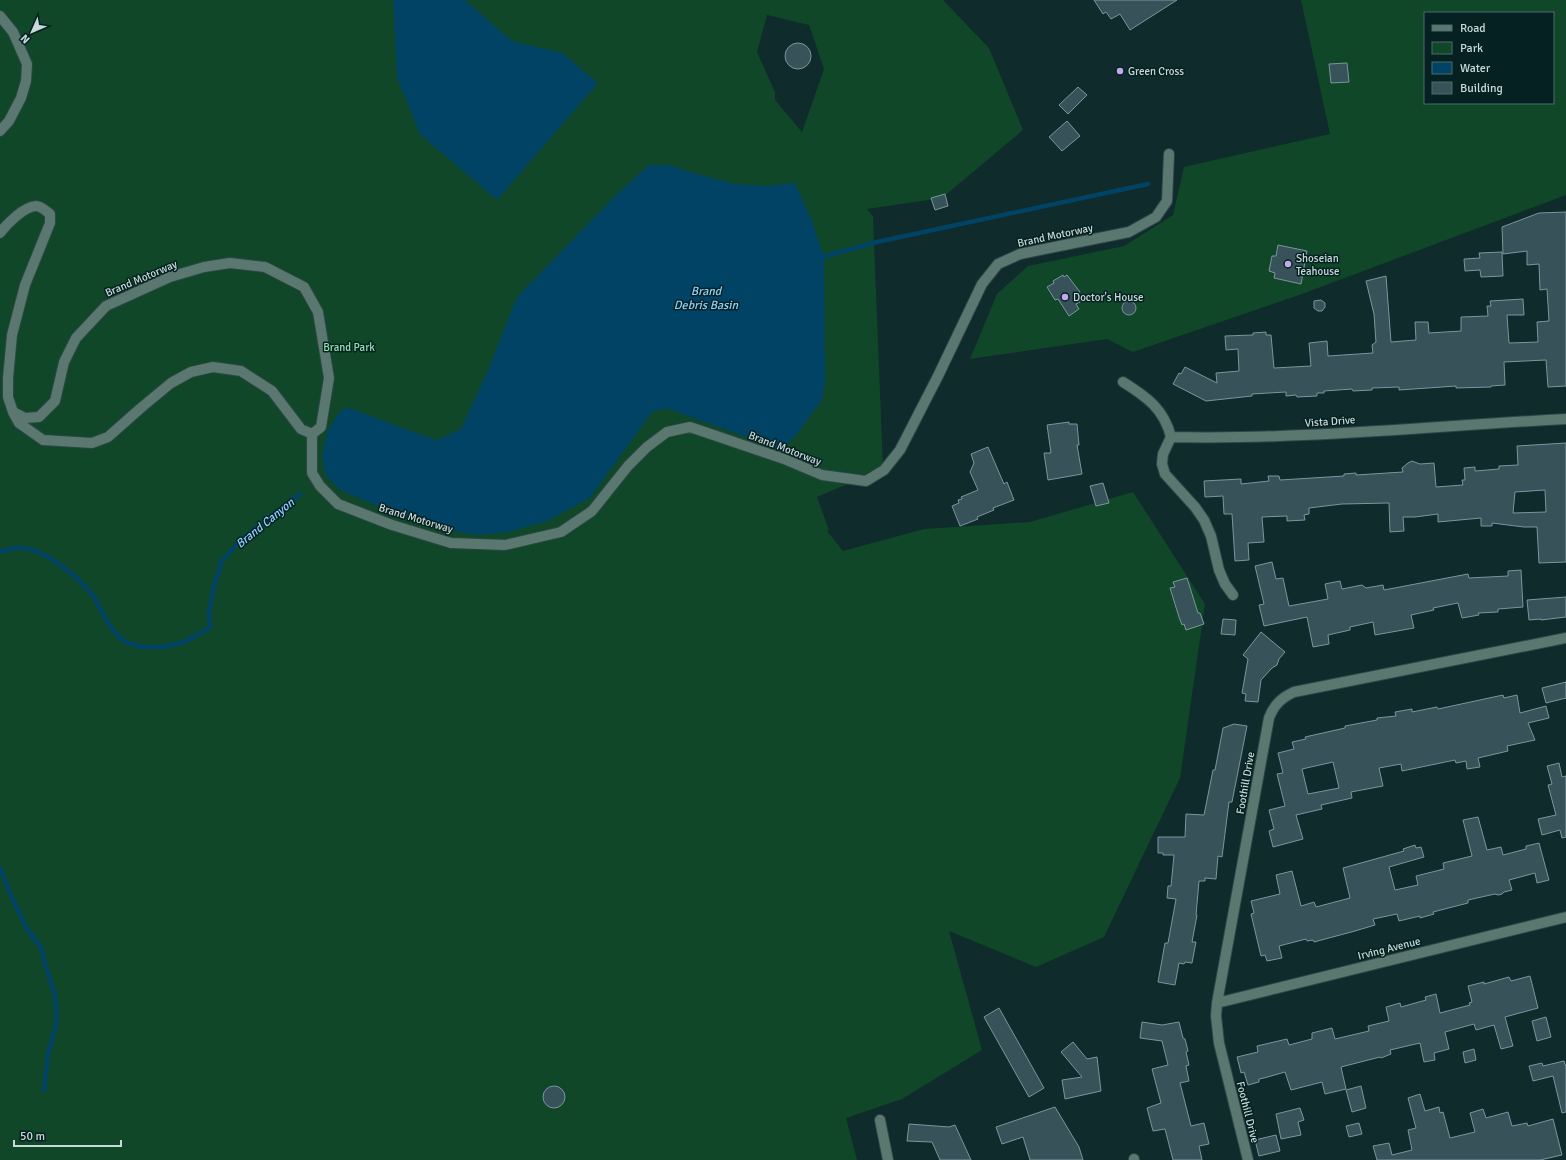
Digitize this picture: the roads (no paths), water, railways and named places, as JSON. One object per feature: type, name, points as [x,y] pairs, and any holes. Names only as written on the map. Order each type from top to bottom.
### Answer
[{"type":"street","points":[[0,16],[13,32],[26,64],[26,81],[21,98],[9,121],[0,131]]},
{"type":"street","name":"Brand Motorway","points":[[13,412],[24,418],[39,417],[55,402],[64,362],[76,338],[106,306],[170,277],[204,267],[230,263],[265,267],[304,287],[318,312],[329,378],[321,427],[312,434],[312,473],[320,486],[338,504],[392,525],[450,543],[505,545],[561,532],[592,511],[628,466],[647,447],[667,432],[690,427],[784,459],[822,474],[866,481],[884,470],[900,450],[938,376],[982,284],[998,264],[1020,254],[1128,232],[1156,217],[1167,201],[1169,154]]},
{"type":"street","points":[[0,234],[20,213],[36,206],[43,208],[50,214],[50,223],[24,285],[12,335],[8,378],[8,397],[13,412],[19,423],[43,440],[92,443],[108,437],[171,383],[191,372],[213,367],[241,371],[272,391],[301,429],[312,434]]},
{"type":"street","points":[[1123,382],[1142,394],[1156,406],[1168,426],[1171,437],[1163,454],[1162,464],[1165,474],[1195,507],[1204,520],[1211,536],[1218,570],[1225,584],[1233,595]]},
{"type":"street","name":"Vista Drive","points":[[1171,437],[1219,438],[1310,435],[1423,427],[1566,420]]},
{"type":"street","name":"Foothill Drive","points":[[1248,1160],[1219,1044],[1216,1016],[1217,1003],[1269,718],[1273,709],[1285,696],[1294,692],[1566,638]]},
{"type":"street","name":"Irving Avenue","points":[[1217,1003],[1566,917]]},
{"type":"street","points":[[880,1120],[888,1160]]},
{"type":"water","points":[[393,0],[465,0],[512,41],[562,53],[598,83],[497,200],[420,134],[397,78]]},
{"type":"water","name":"Brand Debris Basin","points":[[649,165],[668,165],[735,184],[766,186],[795,183],[812,221],[824,257],[825,381],[822,400],[796,435],[782,450],[666,408],[652,412],[590,498],[545,522],[508,532],[479,535],[440,529],[382,508],[340,490],[326,476],[322,456],[327,432],[339,413],[347,407],[437,440],[461,429],[489,368],[517,297],[614,197]]},
{"type":"waterway","points":[[819,258],[877,242],[1148,184]]},
{"type":"waterway","name":"Brand Canyon","points":[[0,552],[13,548],[25,548],[36,551],[58,563],[69,571],[93,596],[111,627],[119,637],[133,645],[150,647],[168,646],[186,641],[210,628],[209,610],[222,561],[242,539],[300,494]]},
{"type":"waterway","points":[[0,868],[27,929],[41,947],[55,995],[57,1021],[48,1054],[44,1090]]},
{"type":"place","name":"Green Cross","points":[[1120,71]]},
{"type":"place","name":"Shoseian Teahouse","points":[[1288,264]]},
{"type":"place","name":"Doctor's House","points":[[1065,297]]},
{"type":"park label","name":"Brand Park","points":[[349,347]]}]
